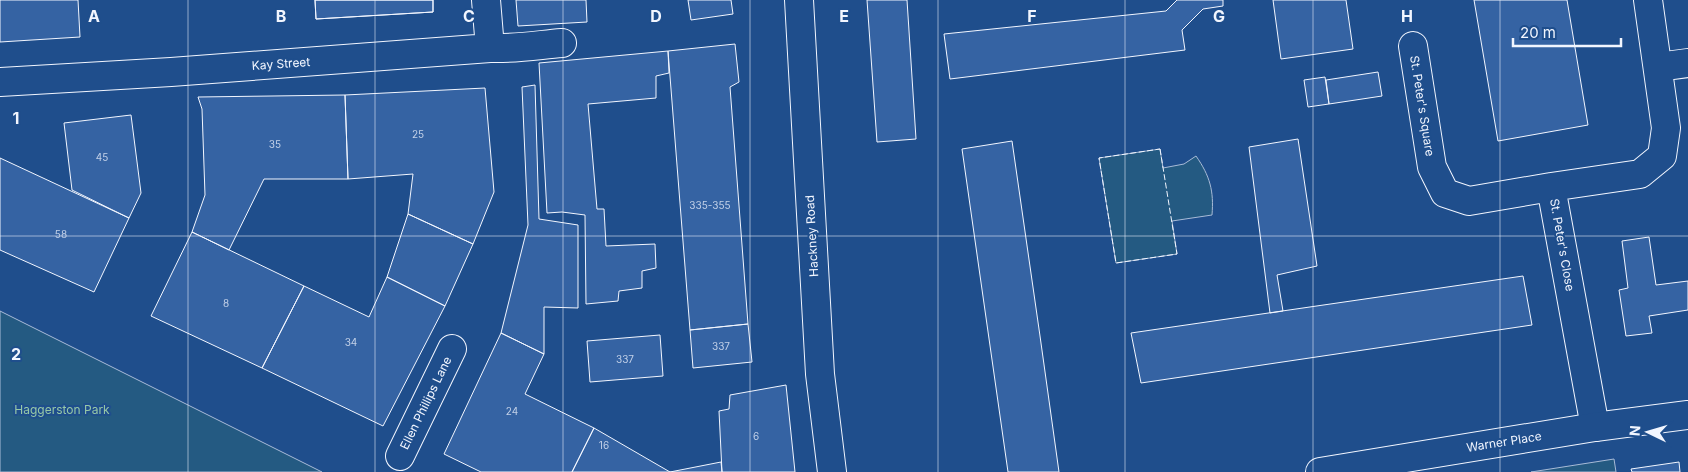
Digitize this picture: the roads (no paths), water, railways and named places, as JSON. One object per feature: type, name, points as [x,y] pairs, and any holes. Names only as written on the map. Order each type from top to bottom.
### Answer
[{"type":"street","points":[[486,0],[490,48]]},
{"type":"street","name":"Hackney Road","points":[[799,0],[820,374],[832,472]]},
{"type":"street","name":"St. Peter's Close","points":[[1595,427],[1551,187],[1640,174],[1662,156],[1666,128],[1648,0]]},
{"type":"street","name":"Kay Street","points":[[0,82],[171,72],[490,48],[513,49],[530,45],[562,44]]},
{"type":"street","name":"St. Peter's Square","points":[[1413,46],[1432,167],[1445,193],[1469,201],[1551,187]]},
{"type":"street","points":[[1658,67],[1688,63]]},
{"type":"street","name":"Ellen Phillips Lane","points":[[400,456],[452,349]]},
{"type":"street","name":"Warner Place","points":[[1320,472],[1595,427],[1688,415]]},
{"type":"park label","name":"Haggerston Park","points":[[62,410]]}]
